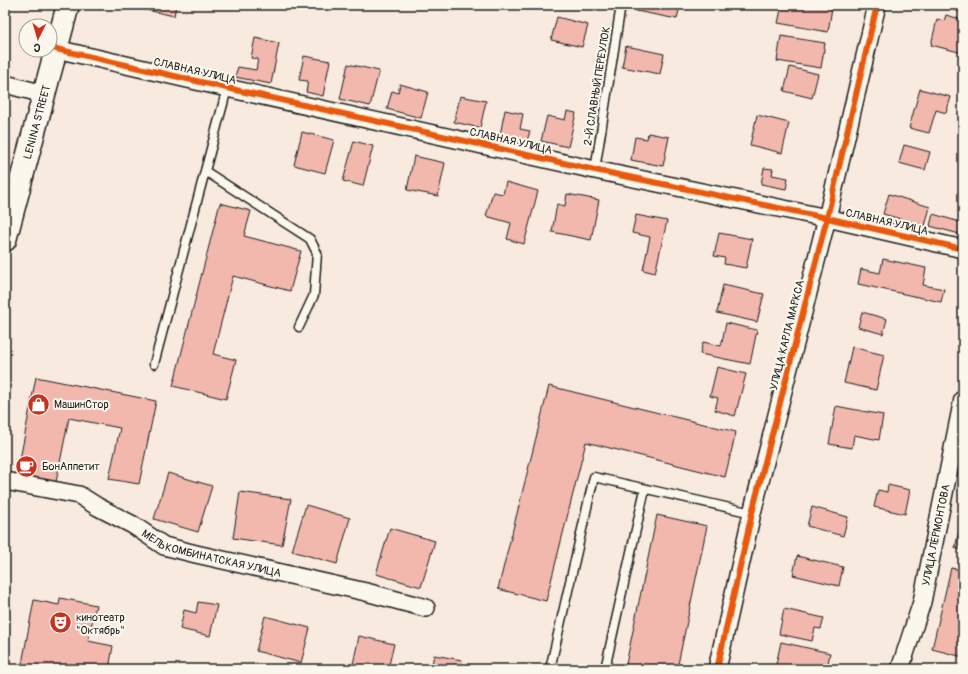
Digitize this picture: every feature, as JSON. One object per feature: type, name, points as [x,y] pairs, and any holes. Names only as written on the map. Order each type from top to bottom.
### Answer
[{"type":"main road","name":"LENINA STREET","points":[[58,42],[68,5]]},
{"type":"main road","name":"LENINA STREET","points":[[5,240],[54,58]]},
{"type":"street","name":"УЛИЦА КАРЛА МАРКСА","points":[[716,669],[752,514],[827,218],[877,5]]},
{"type":"street","name":"СЛАВНАЯ УЛИЦА","points":[[58,49],[595,170],[827,218],[963,249]]},
{"type":"street","points":[[5,84],[44,94]]},
{"type":"street","name":"УЛИЦА ЛЕРМОНТОВА","points":[[900,669],[922,602],[963,399]]},
{"type":"street","name":"МЕЛЬКОМБИНАТСКАЯ УЛИЦА","points":[[5,481],[79,495],[98,507],[133,525],[164,546],[366,592],[426,608]]},
{"type":"lane","name":"2-Й СЛАВНЫЙ ПЕРЕУЛОК","points":[[595,170],[621,5]]},
{"type":"lane","points":[[154,364],[227,88]]},
{"type":"lane","points":[[205,170],[310,239],[317,253],[314,295],[299,327]]},
{"type":"lane","points":[[550,669],[594,477],[752,514]]},
{"type":"lane","points":[[605,669],[645,489]]},
{"type":"building","points":[[143,5],[176,5],[174,16],[142,9]]},
{"type":"building","points":[[638,5],[680,5],[677,19],[636,11]]},
{"type":"building","points":[[782,5],[817,5],[832,8],[828,32],[778,23]]},
{"type":"building","points":[[941,5],[963,5],[963,13]]},
{"type":"building","points":[[946,15],[960,19],[959,22],[963,23],[963,53],[931,45],[937,19],[944,21]]},
{"type":"building","points":[[557,17],[588,25],[582,47],[551,40]]},
{"type":"building","points":[[781,36],[825,43],[821,68],[777,61]]},
{"type":"building","points":[[255,38],[279,43],[271,84],[235,77],[238,67],[256,70],[258,59],[251,58]]},
{"type":"building","points":[[626,46],[664,54],[660,74],[622,67]]},
{"type":"building","points":[[304,56],[330,61],[323,96],[306,92],[308,81],[299,80]]},
{"type":"building","points":[[348,64],[379,71],[370,106],[340,99]]},
{"type":"building","points":[[790,67],[818,74],[812,98],[784,91]]},
{"type":"building","points":[[400,84],[428,92],[421,118],[387,109],[392,91],[398,93]]},
{"type":"building","points":[[920,89],[951,97],[946,113],[936,110],[929,133],[909,128]]},
{"type":"building","points":[[460,96],[486,101],[480,128],[454,122]]},
{"type":"building","points":[[505,110],[523,114],[520,129],[530,131],[527,141],[500,135]]},
{"type":"building","points":[[567,111],[576,113],[568,147],[541,141],[547,116],[565,120]]},
{"type":"building","points":[[757,115],[789,123],[782,153],[750,145]]},
{"type":"building","points":[[302,132],[334,140],[325,173],[294,165]]},
{"type":"building","points":[[648,133],[669,137],[663,166],[631,160],[635,137],[647,139]]},
{"type":"building","points":[[354,141],[373,146],[363,186],[343,181]]},
{"type":"building","points":[[904,145],[930,152],[925,170],[899,163]]},
{"type":"building","points":[[414,156],[445,163],[438,196],[407,190]]},
{"type":"building","points":[[764,168],[773,169],[772,175],[788,178],[786,189],[761,184]]},
{"type":"building","points":[[506,182],[538,191],[524,244],[507,239],[511,223],[486,216],[493,192],[503,194]]},
{"type":"building","points":[[567,194],[599,200],[591,240],[552,232],[557,204],[565,206]]},
{"type":"building","points":[[889,194],[930,207],[925,226],[883,214]]},
{"type":"building","points":[[220,203],[251,211],[244,236],[301,251],[290,291],[233,276],[213,354],[236,360],[226,399],[173,386]]},
{"type":"building","points":[[933,214],[963,223],[963,235],[930,226]]},
{"type":"building","points":[[636,215],[667,221],[655,273],[643,270],[650,237],[632,233]]},
{"type":"building","points":[[719,233],[752,239],[746,268],[724,264],[725,258],[714,256]]},
{"type":"building","points":[[883,259],[926,268],[923,285],[944,289],[941,302],[858,284],[861,269],[880,273]]},
{"type":"building","points":[[723,285],[764,294],[757,322],[717,313]]},
{"type":"building","points":[[862,312],[887,319],[883,334],[858,327]]},
{"type":"building","points":[[726,323],[757,330],[750,364],[700,354],[703,342],[721,346]]},
{"type":"building","points":[[852,347],[884,355],[876,390],[844,383]]},
{"type":"building","points":[[717,367],[746,374],[735,416],[715,410],[718,398],[710,396]]},
{"type":"building","points":[[36,377],[156,401],[139,484],[109,479],[120,428],[69,418],[56,482],[17,475]]},
{"type":"building","points":[[549,386],[736,432],[725,477],[586,442],[546,601],[498,589]]},
{"type":"building","points":[[836,406],[883,415],[879,440],[854,435],[852,448],[829,444]]},
{"type":"building","points":[[168,473],[212,486],[198,532],[154,519]]},
{"type":"building","points":[[888,485],[910,490],[905,514],[874,507],[878,490],[887,492]]},
{"type":"building","points":[[240,492],[291,499],[282,545],[233,538]]},
{"type":"building","points":[[306,505],[350,518],[337,564],[292,551]]},
{"type":"building","points":[[812,507],[848,517],[843,536],[807,526]]},
{"type":"building","points":[[963,514],[963,550],[955,548]]},
{"type":"building","points":[[657,515],[707,526],[677,669],[625,669]]},
{"type":"building","points":[[390,528],[435,541],[421,587],[376,574]]},
{"type":"building","points":[[797,556],[843,567],[839,586],[793,575]]},
{"type":"building","points":[[951,568],[963,570],[963,657],[932,649]]},
{"type":"building","name":"кинотеатр \"Октябрь\"","points":[[60,598],[96,605],[88,641],[113,646],[109,669],[21,669],[34,600],[59,605]]},
{"type":"building","points":[[198,602],[217,605],[210,636],[180,629],[184,610],[196,613]]},
{"type":"building","points":[[784,609],[824,618],[821,629],[815,628],[812,641],[779,634]]},
{"type":"building","points":[[265,616],[310,628],[301,663],[256,651]]},
{"type":"building","points":[[359,636],[394,644],[388,669],[352,669]]},
{"type":"building","points":[[781,642],[830,653],[827,669],[775,669]]},
{"type":"building","points":[[434,655],[462,660],[460,669],[431,669]]},
{"type":"cycle path","points":[[717,669],[752,513],[827,218],[877,5]]},
{"type":"cycle path","points":[[58,49],[595,170],[827,218],[963,249]]},
{"type":"place","name":"МашинСтор","points":[[38,404]]},
{"type":"place","name":"БонАппетит","points":[[27,466]]},
{"type":"place","name":"кинотеатр \"Октябрь\"","points":[[61,623]]}]
